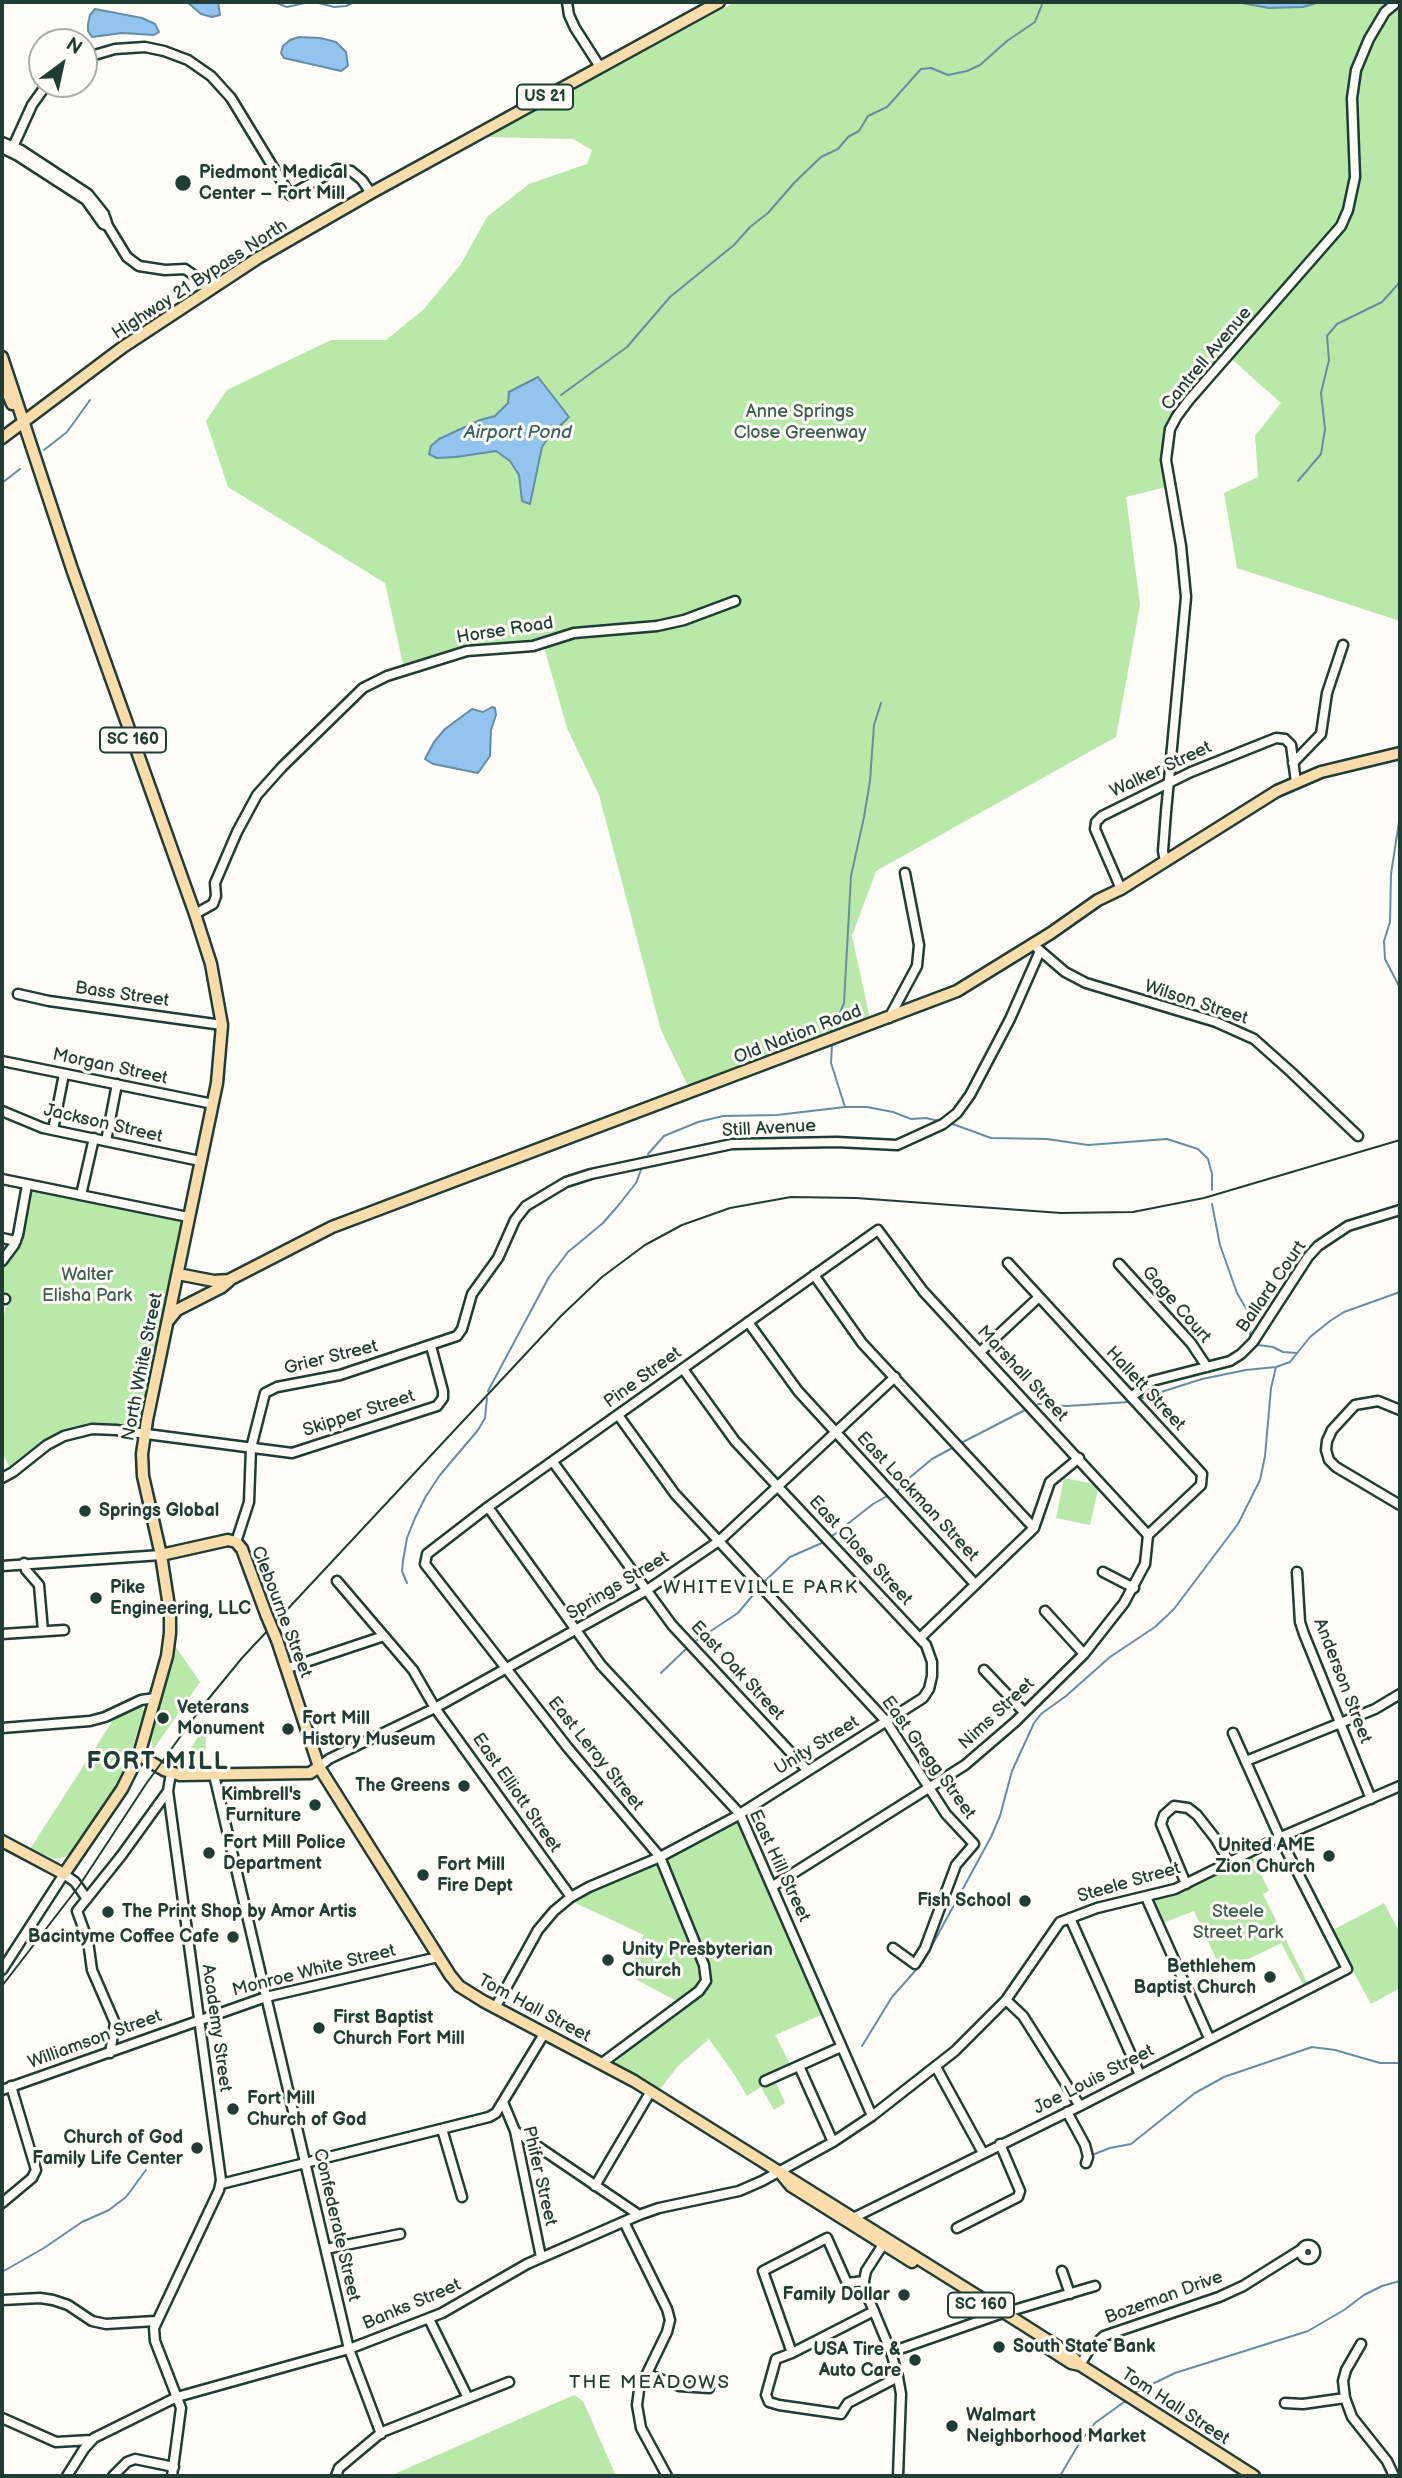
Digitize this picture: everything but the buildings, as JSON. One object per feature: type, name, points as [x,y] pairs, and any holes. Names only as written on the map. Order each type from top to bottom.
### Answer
[{"type":"main road","name":"Highway 21 Bypass North","points":[[2,438],[123,347],[258,258],[370,193],[719,2]]},
{"type":"main road","name":"SC 160","points":[[2,357],[72,569],[195,914],[211,964],[222,1025]]},
{"type":"main road","name":"SC 160","points":[[2,379],[13,408],[23,422]]},
{"type":"main road","name":"Old Nation Road","points":[[168,1321],[177,1310],[222,1287],[229,1280],[332,1227],[957,991],[1051,933],[1098,900],[1121,889],[1257,803],[1296,782],[1333,769],[1400,753]]},
{"type":"main road","name":"North White Street","points":[[64,1874],[122,1789],[139,1755],[167,1656],[170,1613],[144,1476],[144,1435],[213,1104],[222,1025]]},
{"type":"main road","points":[[178,1274],[214,1281],[229,1280]]},
{"type":"main road","name":"Clebourne Street","points":[[161,1555],[228,1541],[236,1542],[242,1549],[288,1668],[320,1767]]},
{"type":"main road","points":[[139,1755],[171,1773],[310,1773],[320,1767]]},
{"type":"main road","name":"Tom Hall Street","points":[[320,1767],[438,1957],[459,1986],[651,2091],[855,2217],[885,2241]]},
{"type":"main road","points":[[2,1841],[64,1874]]},
{"type":"main road","points":[[50,1866],[79,1852]]},
{"type":"main road","name":"Tom Hall Street","points":[[780,2172],[791,2186],[1071,2355],[1080,2365],[1254,2476]]},
{"type":"street","points":[[567,2],[575,28],[600,67]]},
{"type":"street","name":"Cantrell Avenue","points":[[1165,861],[1163,851],[1186,597],[1181,546],[1166,460],[1170,429],[1177,416],[1205,382],[1341,226],[1349,210],[1354,184],[1352,98],[1356,70],[1369,39],[1385,12],[1396,2]]},
{"type":"street","points":[[98,54],[115,49],[145,47],[188,60],[211,76],[231,99],[290,195],[337,169],[351,171],[362,180],[370,193]]},
{"type":"street","points":[[8,149],[37,98]]},
{"type":"street","points":[[2,142],[8,149],[74,188],[103,224],[108,226],[127,257],[138,266],[164,270],[185,269],[208,290]]},
{"type":"street","name":"Horse Road","points":[[195,914],[213,904],[216,896],[215,883],[237,832],[257,796],[282,767],[363,688],[387,676],[467,651],[533,646],[574,633],[657,626],[684,620],[735,601]]},
{"type":"street","points":[[1293,763],[1321,734],[1327,693],[1343,645]]},
{"type":"street","name":"Walker Street","points":[[1121,889],[1095,826],[1102,816],[1213,762],[1276,738],[1289,742],[1292,748],[1296,782]]},
{"type":"street","points":[[889,1018],[917,966],[919,946],[905,873]]},
{"type":"street","points":[[1031,944],[1040,951]]},
{"type":"street","name":"Wilson Street","points":[[1040,951],[1065,972],[1086,983],[1216,1023],[1254,1039],[1357,1136]]},
{"type":"street","name":"Still Avenue","points":[[431,1346],[452,1339],[463,1329],[472,1294],[498,1258],[515,1220],[526,1206],[566,1182],[732,1144],[837,1142],[897,1146],[943,1124],[957,1113],[970,1095],[1010,1019],[1040,951]]},
{"type":"street","name":"Bass Street","points":[[18,994],[49,1001],[222,1025]]},
{"type":"street","name":"Morgan Street","points":[[2,1061],[213,1104]]},
{"type":"street","points":[[53,1130],[64,1074]]},
{"type":"street","points":[[106,1141],[117,1084]]},
{"type":"street","name":"Jackson Street","points":[[2,1111],[53,1130],[200,1161]]},
{"type":"street","points":[[81,1195],[94,1138]]},
{"type":"street","points":[[2,1179],[188,1217]]},
{"type":"street","points":[[2,1261],[16,1241],[27,1185]]},
{"type":"street","name":"Ballard Court","points":[[1131,1396],[1152,1381],[1230,1361],[1248,1348],[1308,1257],[1329,1237],[1349,1226],[1400,1210]]},
{"type":"street","name":"Pine Street","points":[[427,1554],[488,1507],[878,1230]]},
{"type":"street","name":"Marshall Street","points":[[878,1230],[923,1291],[1148,1535]]},
{"type":"street","points":[[2,1238],[16,1241]]},
{"type":"street","name":"Hallett Street","points":[[1008,1263],[1203,1477],[1201,1485],[1148,1535]]},
{"type":"street","name":"Gage Court","points":[[1119,1264],[1191,1343],[1207,1367]]},
{"type":"street","points":[[814,1275],[862,1343],[1034,1528]]},
{"type":"street","points":[[980,1352],[1039,1297]]},
{"type":"street","name":"East Lockman Street","points":[[748,1322],[798,1391],[975,1584]]},
{"type":"street","name":"Grier Street","points":[[236,1542],[249,1503],[251,1448],[261,1400],[265,1393],[270,1389],[340,1375],[431,1346]]},
{"type":"street","name":"Skipper Street","points":[[2,1478],[38,1450],[71,1434],[104,1429],[292,1452],[435,1407],[443,1398],[443,1391],[431,1346]]},
{"type":"street","name":"East Close Street","points":[[683,1369],[735,1441],[920,1638]]},
{"type":"street","name":"Springs Street","points":[[320,1767],[328,1759],[435,1707],[647,1590],[719,1541],[895,1377]]},
{"type":"street","points":[[1400,1410],[1378,1401],[1355,1405],[1332,1430],[1326,1450],[1329,1460],[1336,1467],[1400,1505]]},
{"type":"street","name":"East Gregg Street","points":[[618,1415],[675,1494],[886,1721],[946,1814],[974,1844],[956,1865],[925,1948],[915,1964],[893,1948]]},
{"type":"street","points":[[920,1638],[1034,1528],[1051,1482],[1079,1458]]},
{"type":"street","name":"East Oak Street","points":[[553,1462],[672,1625],[807,1770]]},
{"type":"street","name":"East Hill Street","points":[[488,1507],[601,1665],[740,1814],[872,2116]]},
{"type":"street","name":"Nims Street","points":[[773,1886],[965,1765],[1024,1712],[1084,1654],[1134,1588],[1145,1564],[1148,1535]]},
{"type":"street","name":"East Leroy Street","points":[[427,1554],[425,1564],[506,1669],[660,1857],[704,1965],[706,1981],[699,1991],[625,2046],[624,2053],[606,2065]]},
{"type":"street","points":[[2,1566],[161,1555]]},
{"type":"street","points":[[24,1563],[26,1570],[39,1585],[43,1631]]},
{"type":"street","points":[[1103,1572],[1134,1588]]},
{"type":"street","name":"Anderson Street","points":[[1297,1572],[1300,1622],[1371,1799]]},
{"type":"street","name":"East Elliott Street","points":[[337,1581],[413,1670],[435,1707],[571,1897]]},
{"type":"street","points":[[1045,1611],[1084,1654]]},
{"type":"street","points":[[2,1634],[64,1630]]},
{"type":"street","points":[[288,1668],[384,1636]]},
{"type":"street","name":"Unity Street","points":[[495,2008],[538,1930],[554,1911],[571,1897],[660,1857],[740,1814],[923,1698],[929,1689],[932,1662],[926,1645],[920,1638]]},
{"type":"street","points":[[984,1670],[1024,1712]]},
{"type":"street","points":[[1246,1761],[1375,1709],[1400,1694]]},
{"type":"street","points":[[2,1728],[90,1721],[141,1700],[155,1698]]},
{"type":"street","points":[[1233,1734],[1280,1838]]},
{"type":"street","name":"Academy Street","points":[[171,1773],[168,1791],[221,2184]]},
{"type":"street","name":"Confederate Street","points":[[214,1775],[349,2348],[381,2434]]},
{"type":"street","name":"Steele Street","points":[[780,2172],[872,2116],[936,2067],[979,2029],[1006,2000],[1060,1923],[1097,1908],[1146,1897],[1186,1884],[1280,1838],[1400,1786]]},
{"type":"street","points":[[110,2053],[115,2023],[92,1970],[88,1941],[77,1911],[168,1791]]},
{"type":"street","points":[[1186,1884],[1161,1824],[1164,1815],[1174,1806],[1188,1808],[1196,1815],[1215,1838],[1230,1863]]},
{"type":"street","name":"Joe Louis Street","points":[[855,2217],[1080,2106],[1347,1969],[1280,1838]]},
{"type":"street","points":[[2,1970],[64,1874],[75,1882],[87,1899]]},
{"type":"street","points":[[1146,1897],[1209,2038]]},
{"type":"street","points":[[1070,1918],[1140,2075]]},
{"type":"street","name":"Monroe White Street","points":[[198,2019],[266,1997],[438,1957]]},
{"type":"street","points":[[1006,2000],[1023,2016],[1080,2106]]},
{"type":"street","name":"Williamson Street","points":[[2,2091],[198,2019]]},
{"type":"street","points":[[113,2476],[127,2462],[135,2459],[173,2472],[181,2408],[155,2341],[155,2321],[221,2184],[489,2117],[496,2113],[544,2034]]},
{"type":"street","points":[[765,2081],[841,2047]]},
{"type":"street","points":[[799,2066],[833,2142]]},
{"type":"street","points":[[936,2067],[983,2153]]},
{"type":"street","points":[[2,2203],[32,2178],[36,2167],[11,2086]]},
{"type":"street","points":[[595,2186],[651,2091]]},
{"type":"street","name":"Phifer Street","points":[[503,2102],[515,2131],[541,2257]]},
{"type":"street","points":[[1068,2112],[1085,2145],[1088,2157],[1086,2162]]},
{"type":"street","points":[[442,2129],[462,2197]]},
{"type":"street","points":[[515,2131],[639,2215]]},
{"type":"street","points":[[957,2228],[1018,2197],[1020,2190],[1000,2144]]},
{"type":"street","name":"Banks Street","points":[[67,2476],[91,2440],[106,2430],[177,2397],[349,2348],[429,2319],[541,2257],[624,2221],[667,2206],[739,2191],[780,2172]]},
{"type":"street","points":[[624,2221],[670,2320],[667,2332],[639,2390],[638,2418],[667,2476]]},
{"type":"street","points":[[326,2249],[400,2234]]},
{"type":"street","points":[[792,2353],[763,2271],[827,2238],[847,2283],[864,2281]]},
{"type":"street","points":[[885,2241],[866,2271],[864,2281],[865,2290],[891,2352],[901,2394],[898,2476]]},
{"type":"street","name":"Bozeman Drive","points":[[1080,2365],[1089,2350],[1104,2336],[1219,2297],[1244,2286],[1302,2249]]},
{"type":"street","points":[[1062,2271],[1070,2294]]},
{"type":"street","points":[[891,2352],[1001,2314],[1095,2286]]},
{"type":"street","points":[[2,2300],[53,2300],[68,2305],[92,2321],[106,2324],[155,2321]]},
{"type":"street","points":[[874,2311],[776,2359],[766,2395],[769,2402],[841,2414],[848,2403],[898,2377]]},
{"type":"street","points":[[429,2319],[468,2398]]},
{"type":"street","points":[[1362,2344],[1346,2370],[1343,2381],[1345,2398],[1352,2417],[1387,2461],[1394,2476]]},
{"type":"street","points":[[647,2374],[679,2386],[709,2388]]},
{"type":"street","points":[[336,2476],[339,2468],[381,2434],[509,2382]]},
{"type":"street","points":[[1285,2403],[1345,2398]]},
{"type":"street","points":[[2,2418],[56,2442],[91,2440]]},
{"type":"green space","name":"Anne Springs Close Greenway","points":[[735,2],[1400,2],[1400,621],[1237,568],[1224,493],[1258,477],[1255,436],[1281,403],[1228,356],[1189,400],[1167,442],[1170,486],[1126,497],[1140,605],[1116,737],[876,871],[852,936],[870,1019],[689,1088],[661,1030],[599,795],[567,728],[542,640],[467,646],[403,664],[385,583],[228,487],[206,421],[227,390],[331,340],[386,340],[423,310],[461,264],[487,217],[529,184],[587,164],[592,150],[573,139],[487,137]]},
{"type":"green space","name":"Walter Elisha Park","points":[[38,1189],[182,1221],[139,1427],[65,1435],[12,1472],[2,1453],[2,1324],[8,1297],[2,1295],[2,1266],[17,1247],[30,1192]]},
{"type":"green space","points":[[1064,1478],[1099,1485],[1090,1525],[1056,1518]]},
{"type":"green space","points":[[175,1646],[200,1682],[153,1750],[151,1740]]},
{"type":"green space","points":[[141,1705],[144,1711],[123,1779],[76,1848],[65,1857],[55,1859],[30,1849],[115,1717]]},
{"type":"green space","points":[[206,1724],[205,1769],[188,1768],[189,1765],[183,1761]]},
{"type":"green space","points":[[739,1815],[826,2013],[775,2035],[792,2068],[773,2076],[785,2103],[774,2110],[761,2087],[747,2096],[709,2039],[678,2066],[657,2093],[611,2067],[625,2053],[626,2047],[682,2004],[628,1975],[644,1935],[569,1900]]},
{"type":"green space","name":"Steele Street Park","points":[[1251,1854],[1269,1891],[1263,1894],[1309,1986],[1305,1988],[1281,1943],[1222,1972],[1194,1911],[1160,1924],[1149,1899]]},
{"type":"green space","points":[[1384,1903],[1400,1933],[1400,1988],[1371,2004],[1331,1931]]},
{"type":"green space","points":[[574,2395],[583,2401],[616,2476],[390,2476]]},
{"type":"water","points":[[187,2],[218,2],[220,15],[212,17],[201,14]]},
{"type":"water","points":[[1236,2],[1320,2],[1303,7],[1269,8]]},
{"type":"water","points":[[95,9],[142,18],[155,24],[159,32],[154,35],[122,33],[98,36],[98,28],[88,28],[90,15]]},
{"type":"water","points":[[299,37],[336,42],[346,52],[348,66],[341,71],[284,58],[281,53],[283,46]]},
{"type":"water","name":"Airport Pond","points":[[538,377],[569,417],[542,447],[530,504],[522,501],[519,475],[510,461],[496,451],[437,458],[429,454],[431,446],[439,439],[495,416],[508,403],[509,392]]},
{"type":"water","points":[[495,708],[496,715],[491,730],[490,756],[478,773],[433,764],[425,759],[445,729],[472,709],[483,712]]},
{"type":"waterway","points":[[274,2],[287,7],[309,2]]},
{"type":"waterway","points":[[315,2],[334,7],[354,2]]},
{"type":"waterway","points":[[561,395],[627,347],[670,297],[734,245],[821,157],[838,149],[848,137],[859,131],[868,116],[887,107],[921,69],[931,68],[948,75],[980,65],[1007,41],[1035,22],[1043,2]]},
{"type":"waterway","points":[[1298,481],[1321,454],[1325,429],[1321,393],[1329,360],[1327,336],[1337,324],[1382,302],[1400,282]]},
{"type":"waterway","points":[[44,450],[67,432],[90,400]]},
{"type":"waterway","points":[[2,483],[20,469]]},
{"type":"waterway","points":[[830,1033],[844,1003],[851,876],[870,781],[874,725],[881,703]]},
{"type":"waterway","points":[[1399,794],[1399,822],[1391,874],[1390,922],[1384,941],[1385,959],[1400,988]]},
{"type":"waterway","points":[[832,1044],[831,1063],[845,1107]]},
{"type":"waterway","points":[[648,1154],[664,1136],[698,1122],[723,1116],[777,1115],[867,1107],[911,1119],[939,1121]]},
{"type":"waterway","points":[[950,1123],[991,1138],[1047,1139],[1088,1145],[1167,1139],[1198,1149],[1208,1159],[1212,1190]]},
{"type":"waterway","points":[[488,1391],[549,1277],[568,1252],[603,1223],[617,1207],[636,1183],[641,1170]]},
{"type":"waterway","points":[[1212,1204],[1220,1245],[1237,1293],[1251,1317],[1250,1336]]},
{"type":"waterway","points":[[1139,1399],[1202,1379],[1276,1367],[1290,1362],[1310,1337],[1344,1312],[1400,1292]]},
{"type":"waterway","points":[[1258,1345],[1297,1353]]},
{"type":"waterway","points":[[862,2046],[892,1997],[923,1962],[991,1837],[1000,1816],[1012,1771],[1034,1723],[1041,1714],[1110,1657],[1155,1627],[1174,1609],[1238,1524],[1260,1480],[1276,1367]]},
{"type":"waterway","points":[[407,1583],[402,1571],[403,1561],[407,1538],[415,1518],[440,1475],[478,1430],[485,1418],[487,1398]]},
{"type":"waterway","points":[[1038,1404],[1067,1406],[1129,1402]]},
{"type":"waterway","points":[[961,1443],[1027,1409]]},
{"type":"waterway","points":[[898,1490],[932,1459],[954,1447]]},
{"type":"waterway","points":[[831,1537],[889,1495]]},
{"type":"waterway","points":[[763,1583],[790,1557],[824,1542]]},
{"type":"waterway","points":[[694,1642],[738,1613],[758,1589]]},
{"type":"waterway","points":[[661,1673],[687,1648]]},
{"type":"waterway","points":[[1092,2155],[1131,2144],[1195,2093],[1224,2077],[1312,2047],[1335,2050],[1380,2063],[1400,2063]]},
{"type":"waterway","points":[[2,2272],[82,2222],[109,2210],[126,2197],[146,2170]]},
{"type":"waterway","points":[[1136,2392],[1175,2373],[1308,2331],[1364,2295],[1400,2281]]},
{"type":"waterway","points":[[1060,2476],[1095,2423],[1124,2402]]},
{"type":"railway","points":[[2,1986],[79,1886],[146,1784],[201,1708],[242,1658],[561,1316],[602,1277],[645,1245],[682,1225],[730,1208],[791,1197],[856,1198],[1061,1213],[1133,1212],[1204,1198],[1400,1140]]},
{"type":"place","name":"Piedmont Medical Center – Fort Mill","points":[[183,183]]},
{"type":"place","name":"Springs Global","points":[[85,1511]]},
{"type":"place","name":"Pike Engineering, LLC","points":[[96,1598]]},
{"type":"place","name":"Veterans Monument","points":[[163,1718]]},
{"type":"place","name":"Fort Mill History Museum","points":[[288,1729]]},
{"type":"place","name":"The Greens","points":[[464,1786]]},
{"type":"place","name":"Kimbrell's Furniture","points":[[315,1805]]},
{"type":"place","name":"Fort Mill Police Department","points":[[209,1853]]},
{"type":"place","name":"United AME Zion Church","points":[[1329,1856]]},
{"type":"place","name":"Fort Mill Fire Dept","points":[[423,1875]]},
{"type":"place","name":"Fish School","points":[[1025,1901]]},
{"type":"place","name":"The Print Shop by Amor Artis","points":[[108,1912]]},
{"type":"place","name":"Bacintyme Coffee Cafe","points":[[233,1937]]},
{"type":"place","name":"Unity Presbyterian Church","points":[[608,1960]]},
{"type":"place","name":"Bethlehem Baptist Church","points":[[1270,1977]]},
{"type":"place","name":"First Baptist Church Fort Mill","points":[[319,2028]]},
{"type":"place","name":"Fort Mill Church of God","points":[[233,2109]]},
{"type":"place","name":"Church of God Family Life Center","points":[[197,2148]]},
{"type":"place","name":"Family Dollar","points":[[904,2295]]},
{"type":"place","name":"South State Bank","points":[[999,2347]]},
{"type":"place","name":"USA Tire & Auto Care","points":[[915,2360]]},
{"type":"place","name":"Walmart Neighborhood Market","points":[[952,2426]]},
{"type":"district","name":"WHITEVILLE PARK","points":[[761,1588]]},
{"type":"district","name":"FORT MILL","points":[[158,1763]]},
{"type":"district","name":"THE MEADOWS","points":[[650,2383]]}]
